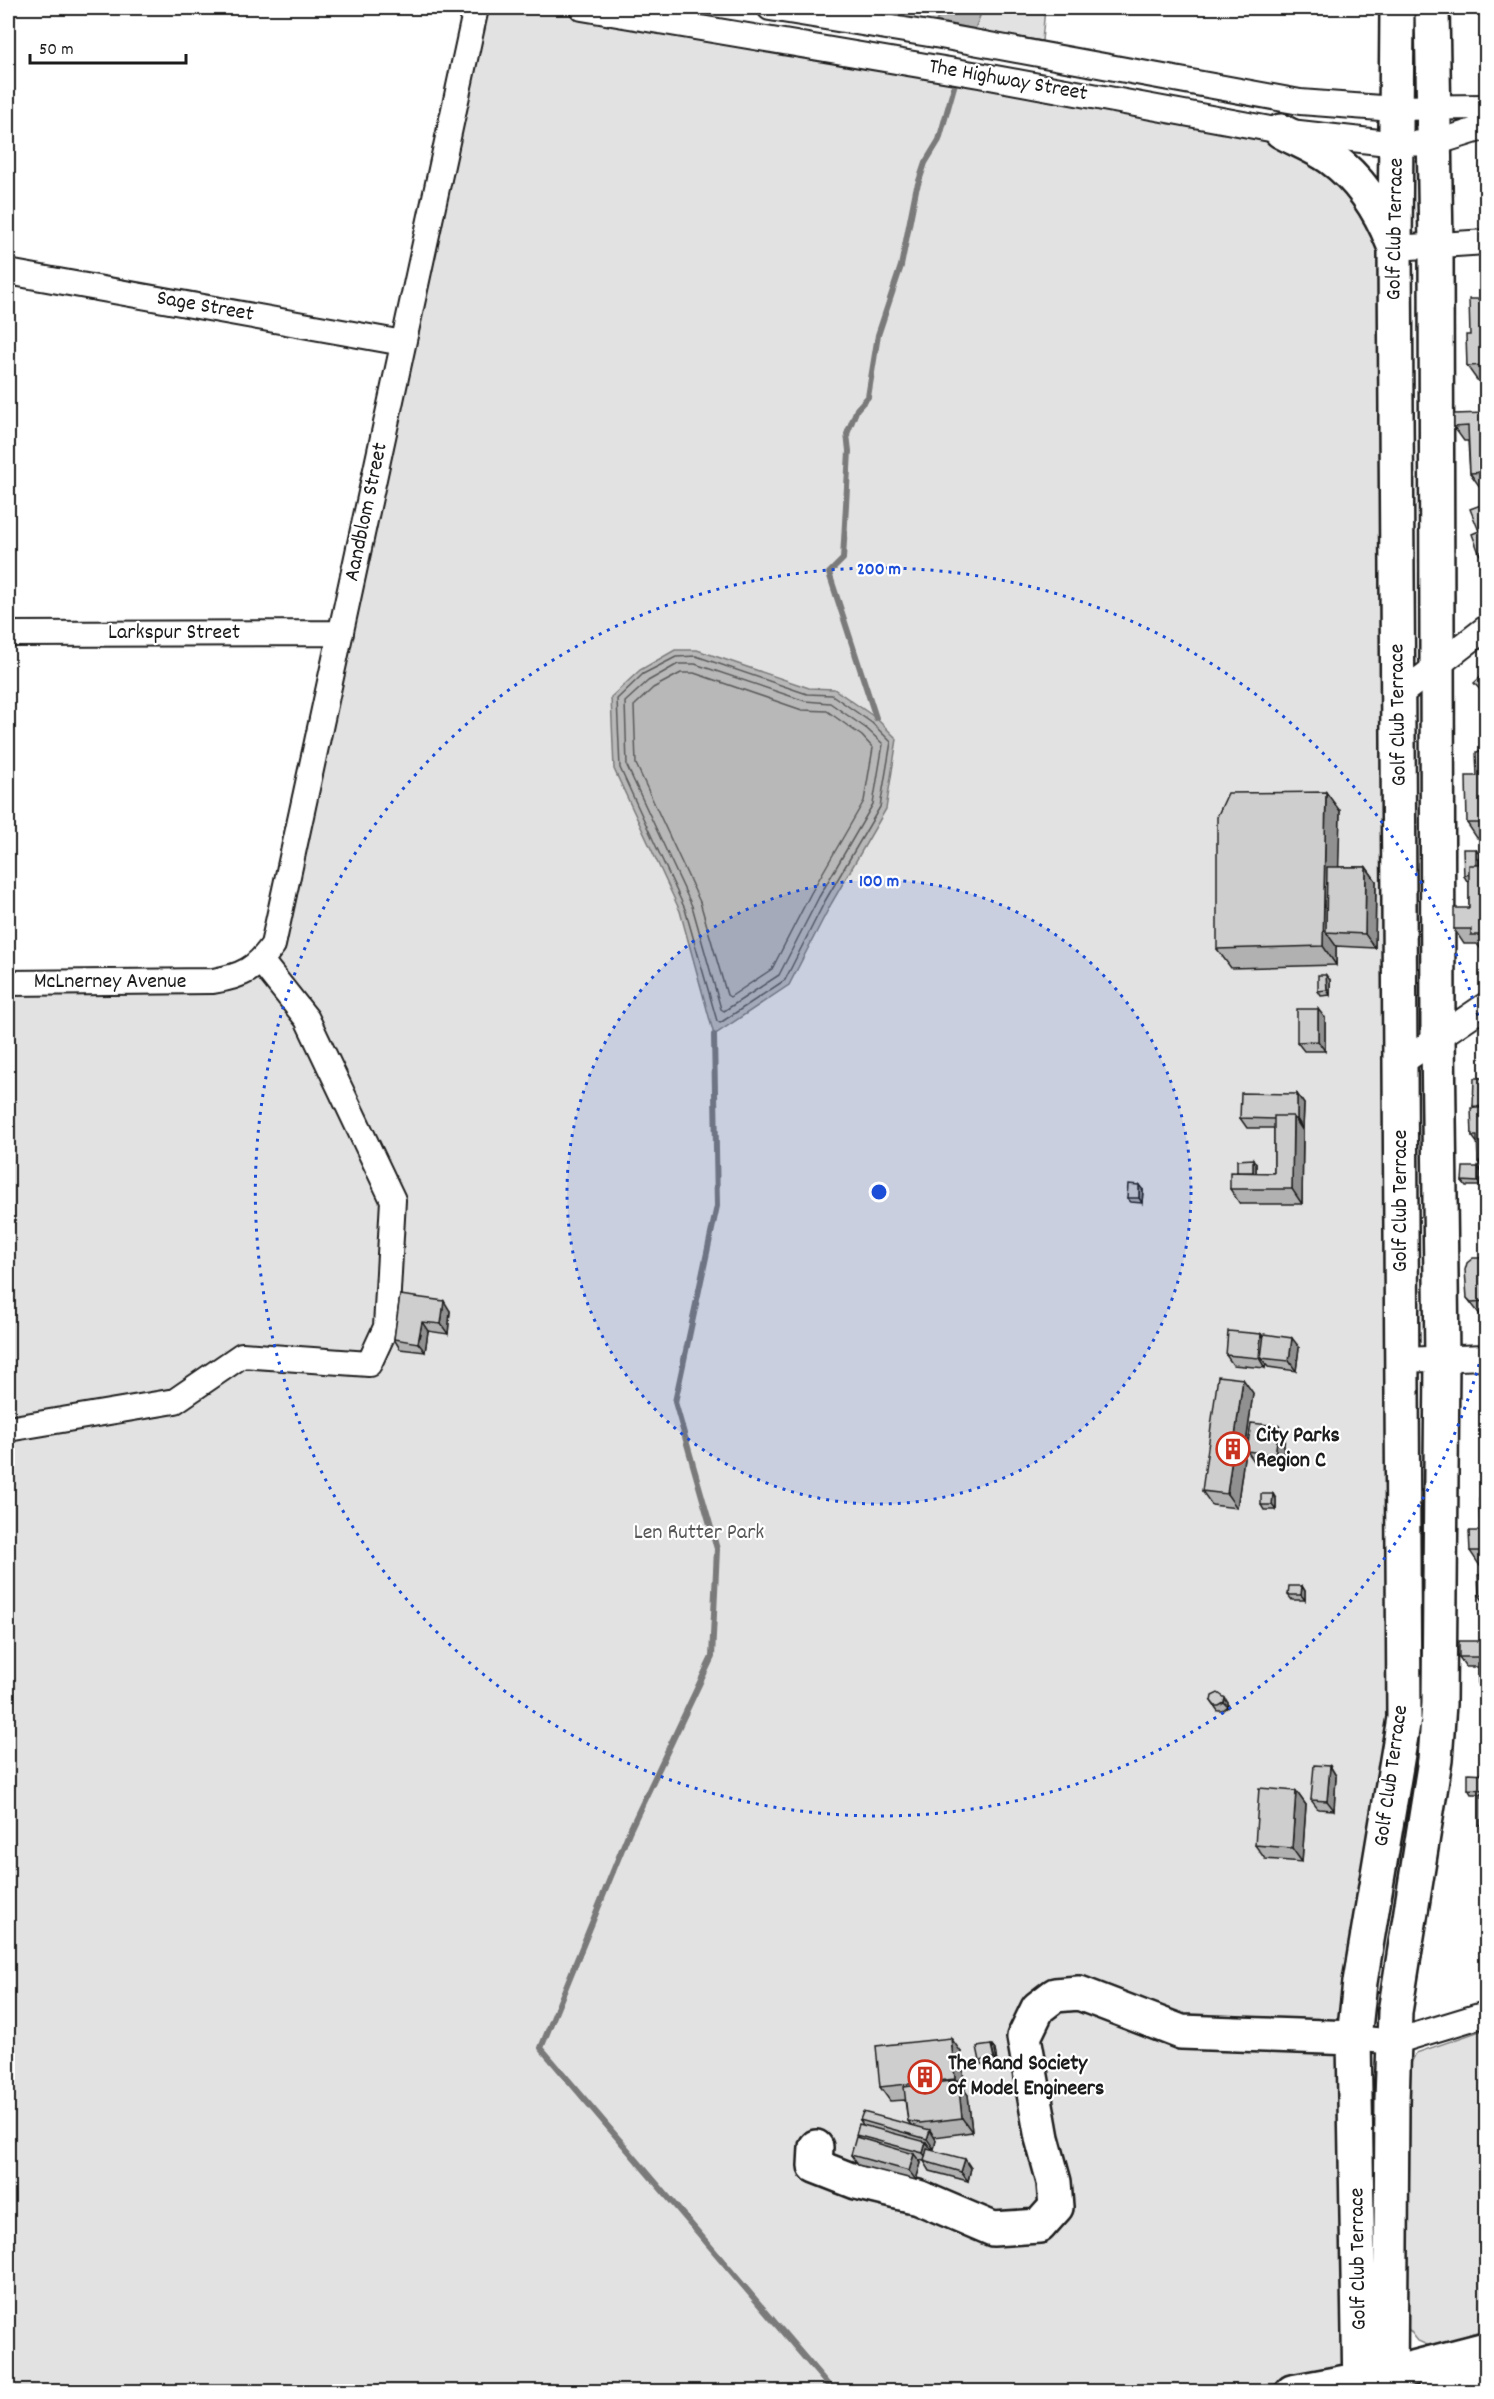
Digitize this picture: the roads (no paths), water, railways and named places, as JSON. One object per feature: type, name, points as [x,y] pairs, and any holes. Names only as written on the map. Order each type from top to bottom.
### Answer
[{"type":"street","name":"Aandblom Street","points":[[261,962],[273,945],[476,8]]},
{"type":"street","name":"The Highway Street","points":[[582,8],[979,75],[1281,131],[1397,144],[1435,143],[1486,127]]},
{"type":"street","name":"The Highway Street","points":[[770,8],[935,35],[1291,101],[1395,109],[1486,107]]},
{"type":"street","name":"Golf Club Terrace","points":[[1375,2384],[1354,2038],[1360,1982],[1404,1718],[1395,248],[1397,8]]},
{"type":"street","name":"Golf Club Terrace","points":[[1375,2384],[1398,1980],[1435,1760],[1439,1704],[1442,1358],[1438,1037],[1436,246],[1432,8]]},
{"type":"street","points":[[1281,131],[1330,158],[1356,181],[1379,212],[1395,248],[1486,242]]},
{"type":"street","name":"Sage Street","points":[[8,272],[403,343]]},
{"type":"street","points":[[1398,696],[1486,628]]},
{"type":"street","name":"Larkspur Street","points":[[8,634],[341,633]]},
{"type":"street","points":[[8,1430],[175,1401],[242,1355],[369,1364],[386,1327],[393,1200],[307,1019],[261,962]]},
{"type":"street","name":"McLnerney Avenue","points":[[8,983],[213,981],[246,972],[261,962]]},
{"type":"street","points":[[1401,1063],[1486,1005]]},
{"type":"street","points":[[1401,1360],[1486,1357]]},
{"type":"street","points":[[816,2147],[815,2166],[856,2182],[918,2197],[993,2229],[1039,2226],[1056,2207],[1054,2182],[1042,2138],[1024,2037],[1038,2008],[1055,1995],[1079,1993],[1181,2032],[1354,2038],[1394,2042],[1486,2014]]},
{"type":"street","points":[[1292,2391],[1375,2384],[1486,2349]]},
{"type":"street","points":[[1434,2391],[1486,2379]]},
{"type":"water","points":[[946,8],[978,8],[980,16],[975,29],[936,21]]},
{"type":"water","points":[[675,650],[697,650],[809,688],[834,689],[876,718],[897,739],[886,809],[831,904],[789,985],[714,1035],[680,911],[614,769],[611,697],[640,670]]},
{"type":"waterway","points":[[876,718],[829,573],[843,559],[849,451],[847,434],[857,409],[868,397],[878,335],[901,266],[916,190],[925,163],[939,140],[957,76]]},
{"type":"waterway","points":[[714,1035],[717,1206],[675,1402],[717,1549],[712,1657],[629,1832],[541,2048],[834,2392]]},
{"type":"place","name":"City Parks Region C","points":[[1233,1449]]},
{"type":"place","name":"The Rand Society of Model Engineers","points":[[925,2077]]},
{"type":"park label","name":"Len Rutter Park","points":[[699,1533]]}]
